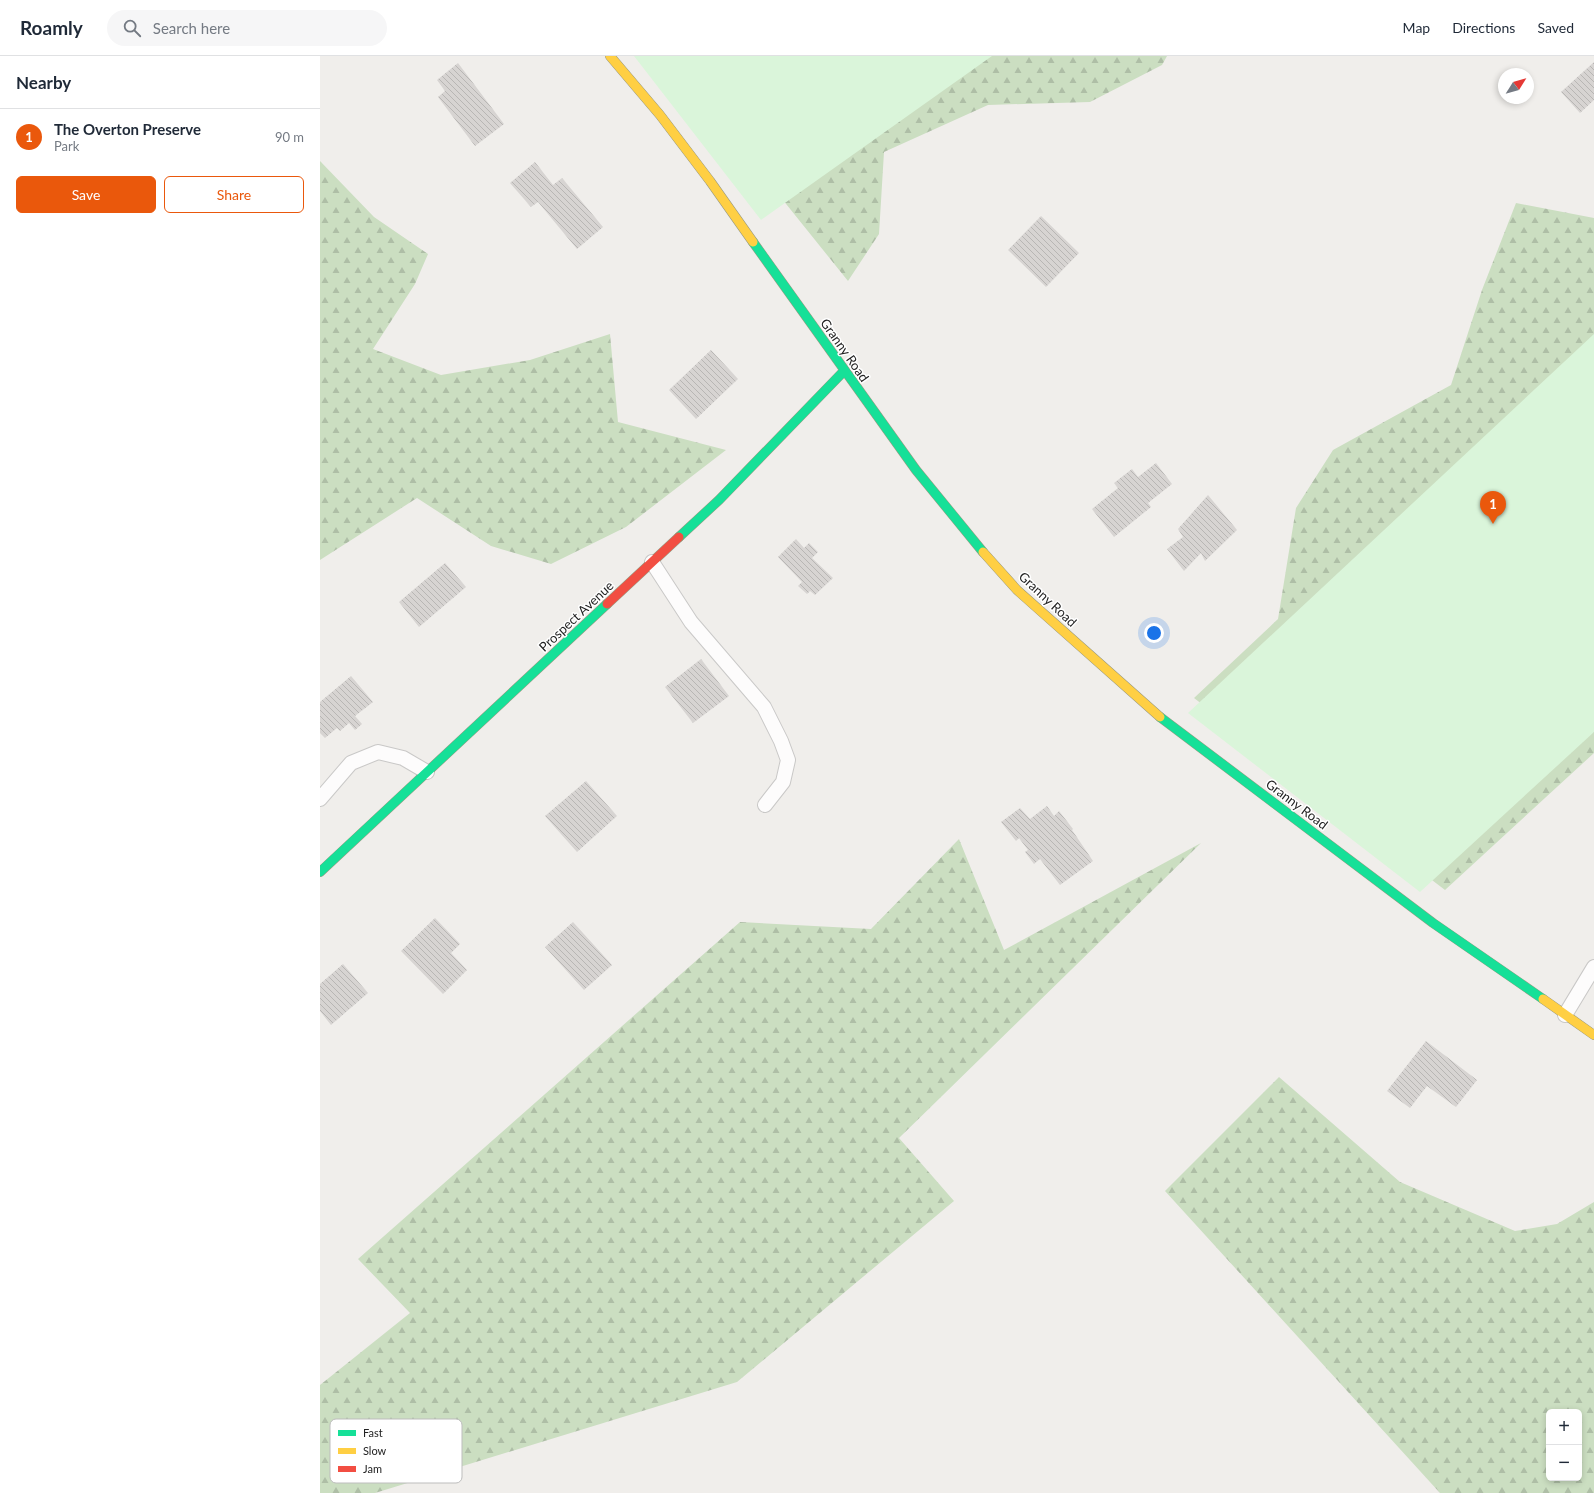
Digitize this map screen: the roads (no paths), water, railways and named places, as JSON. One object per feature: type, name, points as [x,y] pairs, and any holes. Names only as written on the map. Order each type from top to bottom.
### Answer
[{"type":"street","name":"Granny Road","points":[[610,56],[660,115],[710,180],[844,371],[916,470],[978,546],[1017,590],[1161,718],[1427,918],[1594,1034]]},
{"type":"street","name":"Prospect Avenue","points":[[320,872],[719,500],[844,371]]},
{"type":"lane","points":[[652,562],[691,622],[764,707],[781,741],[788,760],[783,782],[765,804]]},
{"type":"lane","points":[[320,799],[350,763],[378,752],[403,758],[427,772]]},
{"type":"lane","points":[[1565,1015],[1594,967]]},
{"type":"place","name":"The Overton Preserve","points":[[1493,524]]}]
